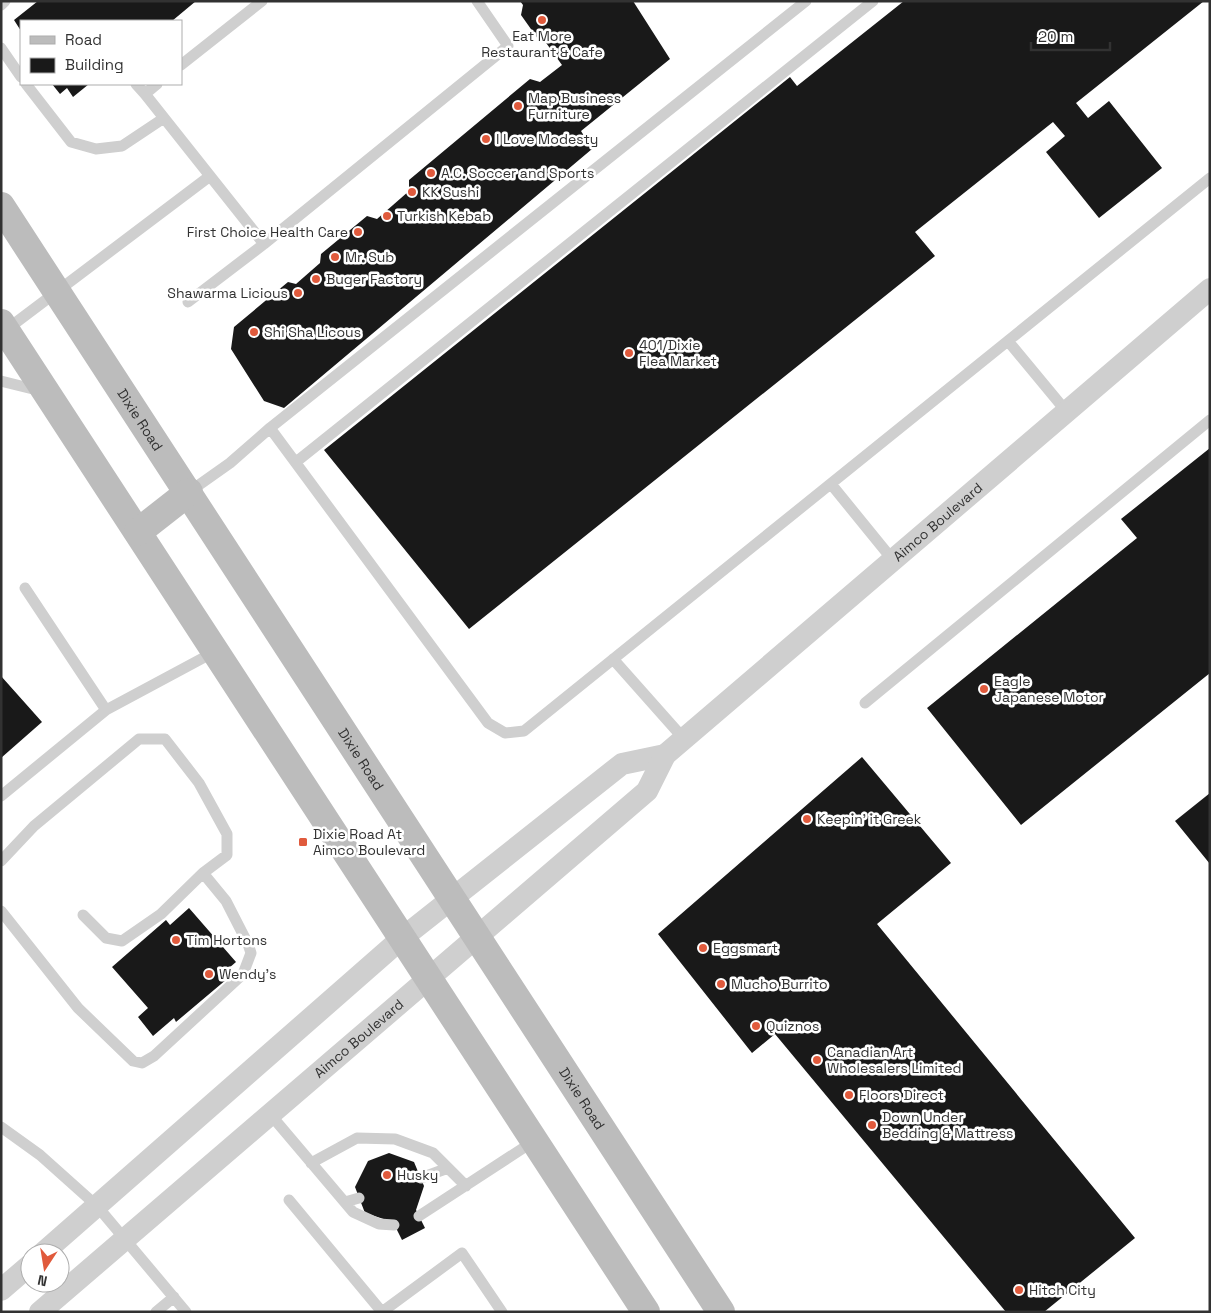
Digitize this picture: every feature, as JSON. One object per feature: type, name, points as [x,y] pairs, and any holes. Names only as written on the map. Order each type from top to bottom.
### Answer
[{"type":"main road","name":"Dixie Road","points":[[1,206],[56,293],[189,492],[721,1312]]},
{"type":"main road","points":[[4,327],[49,393],[401,939],[646,1312]]},
{"type":"main road","points":[[138,532],[189,492]]},
{"type":"street","name":"Aimco Boulevard","points":[[40,1312],[647,791],[664,755],[1210,289]]},
{"type":"street","name":"Aimco Boulevard","points":[[55,1243],[401,939],[452,898],[622,764],[664,755]]},
{"type":"street","points":[[1,1290],[20,1274]]},
{"type":"lane","points":[[1,5],[5,1]]},
{"type":"lane","points":[[182,64],[262,1]]},
{"type":"lane","points":[[188,302],[264,244],[508,46],[477,1]]},
{"type":"lane","points":[[189,492],[230,462],[270,428],[806,1]]},
{"type":"lane","points":[[296,462],[873,1]]},
{"type":"lane","points":[[1,48],[20,76]]},
{"type":"lane","points":[[27,85],[71,142],[96,149],[122,146],[164,118]]},
{"type":"lane","points":[[137,85],[264,244]]},
{"type":"lane","points":[[145,94],[156,85]]},
{"type":"lane","points":[[4,327],[56,293],[210,176]]},
{"type":"lane","points":[[270,428],[488,723],[505,733],[524,731],[1210,178]]},
{"type":"lane","points":[[1008,341],[1066,411]]},
{"type":"lane","points":[[1,381],[49,393]]},
{"type":"lane","points":[[865,703],[1210,420]]},
{"type":"lane","points":[[831,484],[892,559]]},
{"type":"lane","points":[[25,588],[106,710]]},
{"type":"lane","points":[[1,796],[106,710],[216,651]]},
{"type":"lane","points":[[613,659],[684,739]]},
{"type":"lane","points":[[1,861],[34,826],[139,739],[165,739],[199,783],[227,834],[227,855],[204,873],[160,914],[122,941],[106,938],[83,915]]},
{"type":"lane","points":[[1,911],[78,1008],[133,1061],[142,1063],[154,1056],[243,974],[251,954],[248,944],[226,902],[204,873]]},
{"type":"lane","points":[[270,1114],[353,1212],[379,1224],[394,1226]]},
{"type":"lane","points":[[1,1127],[40,1154],[97,1206],[186,1312]]},
{"type":"lane","points":[[311,1163],[357,1138],[395,1139],[433,1153],[466,1186]]},
{"type":"lane","points":[[419,1216],[534,1141]]},
{"type":"lane","points":[[421,1178],[448,1168]]},
{"type":"lane","points":[[344,1202],[359,1198]]},
{"type":"lane","points":[[289,1200],[382,1312],[462,1253],[502,1312]]},
{"type":"lane","points":[[156,1312],[174,1297]]},
{"type":"building","points":[[38,1],[196,1],[173,20],[20,20],[20,29],[14,20]]},
{"type":"building","points":[[520,1],[633,1],[670,59],[581,131],[592,149],[284,408],[264,401],[231,349],[234,327],[288,282],[296,284],[320,263],[321,254],[367,216],[377,219],[409,191],[409,180],[530,79],[540,82],[562,65],[544,40],[538,39],[521,15],[523,5]]},
{"type":"building","name":"401/Dixie Flea Market","points":[[904,1],[1204,1],[1076,103],[1088,118],[1109,101],[1162,168],[1099,218],[1046,152],[1065,136],[1053,122],[915,232],[935,256],[469,629],[324,450],[790,77],[797,86]]},
{"type":"building","points":[[53,85],[88,85],[73,97],[67,88],[60,94]]},
{"type":"building","points":[[1210,448],[1210,673],[1021,825],[927,708],[1137,538],[1121,519]]},
{"type":"building","points":[[1,676],[42,722],[1,758]]},
{"type":"building","points":[[862,757],[951,863],[877,924],[1135,1238],[1044,1312],[1006,1312],[775,1034],[752,1053],[658,934]]},
{"type":"building","points":[[1210,793],[1210,864],[1175,821]]},
{"type":"building","points":[[189,908],[236,962],[222,974],[227,979],[176,1022],[174,1018],[153,1036],[138,1017],[148,1008],[112,967],[166,920],[170,925]]},
{"type":"building","points":[[389,1153],[414,1162],[424,1186],[416,1210],[425,1228],[402,1240],[393,1222],[365,1213],[355,1187],[368,1161]]},
{"type":"place","name":"Eat More Restaurant & Cafe","points":[[542,20]]},
{"type":"place","name":"Map Business Furniture","points":[[518,106]]},
{"type":"place","name":"I Love Modesty","points":[[486,139]]},
{"type":"place","name":"A.C. Soccer and Sports","points":[[431,173]]},
{"type":"place","name":"KK Sushi","points":[[412,192]]},
{"type":"place","name":"Turkish Kebab","points":[[387,216]]},
{"type":"place","name":"First Choice Health Care","points":[[358,232]]},
{"type":"place","name":"Mr. Sub","points":[[335,257]]},
{"type":"place","name":"Buger Factory","points":[[316,279]]},
{"type":"place","name":"Shawarma Licious","points":[[298,293]]},
{"type":"place","name":"Shi Sha Licous","points":[[254,332]]},
{"type":"place","name":"401/Dixie Flea Market","points":[[629,353]]},
{"type":"place","name":"Eagle Japanese Motor","points":[[984,689]]},
{"type":"place","name":"Keepin' it Greek","points":[[807,819]]},
{"type":"place","name":"Dixie Road At Aimco Boulevard","points":[[303,842]]},
{"type":"place","name":"Tim Hortons","points":[[176,940]]},
{"type":"place","name":"Eggsmart","points":[[703,948]]},
{"type":"place","name":"Wendy's","points":[[209,974]]},
{"type":"place","name":"Mucho Burrito","points":[[721,984]]},
{"type":"place","name":"Quiznos","points":[[756,1026]]},
{"type":"place","name":"Canadian Art Wholesalers Limited","points":[[817,1060]]},
{"type":"place","name":"Floors Direct","points":[[849,1095]]},
{"type":"place","name":"Down Under Bedding & Mattress","points":[[872,1125]]},
{"type":"place","name":"Husky","points":[[387,1175]]},
{"type":"place","name":"Hitch City","points":[[1019,1290]]}]
